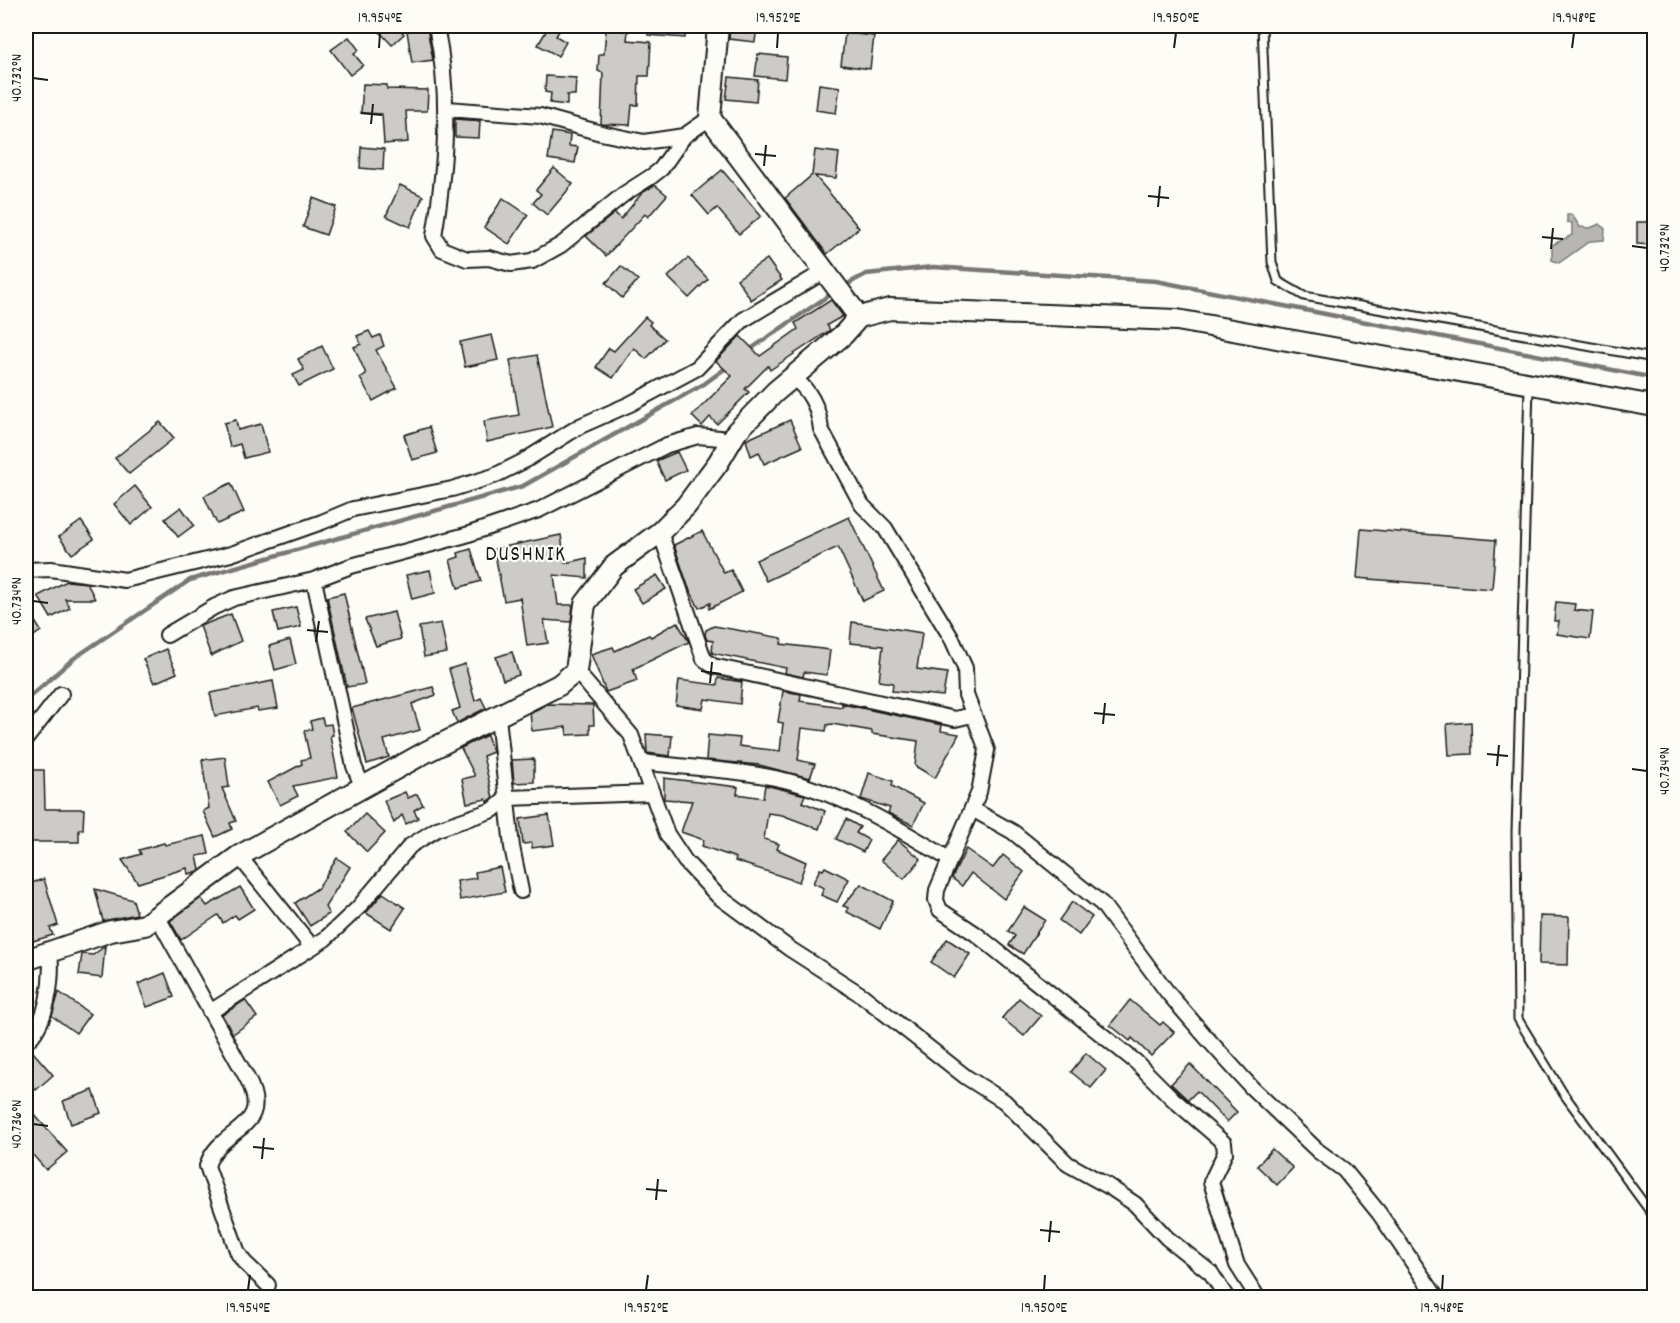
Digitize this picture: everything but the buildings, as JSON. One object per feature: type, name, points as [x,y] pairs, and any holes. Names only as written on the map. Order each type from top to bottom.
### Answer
[{"type":"street","points":[[436,26],[444,65],[447,109],[444,178],[434,236],[442,249],[467,259],[489,258],[510,264],[532,261],[561,245],[624,194],[661,168],[684,136],[710,118]]},
{"type":"street","points":[[718,26],[710,118],[860,317]]},
{"type":"street","points":[[447,109],[540,116],[644,142],[684,136]]},
{"type":"street","points":[[26,570],[51,569],[125,580],[231,554],[352,509],[452,489],[494,476],[524,461],[580,426],[630,404],[698,368],[743,320],[828,276]]},
{"type":"street","points":[[26,960],[111,931],[145,925],[156,914],[239,856],[426,752],[559,685],[576,671],[585,604],[614,566],[660,532],[686,506],[718,463],[729,442],[745,423],[792,377],[844,334],[860,317],[890,309],[1177,321],[1654,406]]},
{"type":"street","points":[[792,377],[807,389],[813,399],[821,429],[862,506],[885,528],[952,639],[965,668],[964,684],[972,715],[987,750],[979,792],[937,890],[936,900],[940,910],[976,934],[1136,1062],[1173,1099],[1224,1143],[1226,1153],[1211,1182],[1237,1265],[1258,1298]]},
{"type":"street","points":[[167,635],[223,602],[314,580],[519,518],[667,445],[698,436],[720,438],[729,442]]},
{"type":"street","points":[[660,532],[704,659],[713,666],[734,673],[955,718],[972,715]]},
{"type":"street","points":[[314,580],[354,766],[363,788]]},
{"type":"street","points":[[576,671],[625,726],[643,762],[652,793],[673,843],[685,861],[718,896],[790,949],[862,996],[966,1077],[1004,1101],[1037,1130],[1068,1164],[1135,1204],[1167,1238],[1211,1273],[1227,1298]]},
{"type":"street","points":[[26,739],[61,694]]},
{"type":"street","points":[[498,717],[512,848],[521,891]]},
{"type":"street","points":[[643,762],[776,778],[807,788],[889,822],[949,859]]},
{"type":"street","points":[[210,1012],[325,939],[358,908],[410,846],[437,829],[493,810],[507,798],[652,793]]},
{"type":"street","points":[[972,809],[1013,832],[1102,904],[1168,993],[1204,1036],[1252,1088],[1318,1150],[1344,1170],[1379,1213],[1437,1298]]},
{"type":"street","points":[[239,856],[312,947]]},
{"type":"street","points":[[156,914],[252,1088],[256,1100],[250,1120],[216,1147],[207,1167],[238,1253],[243,1262],[268,1285]]},
{"type":"street","points":[[26,1042],[35,1035],[43,1014],[51,972],[50,950]]},
{"type":"lane","points":[[1262,26],[1272,262],[1278,281],[1304,296],[1654,358]]},
{"type":"lane","points":[[1529,384],[1516,832],[1518,1019],[1563,1093],[1654,1217]]},
{"type":"shaded area","points":[[1567,215],[1572,215],[1580,227],[1590,228],[1600,224],[1605,229],[1604,240],[1590,241],[1559,263],[1552,260],[1552,245],[1572,235],[1572,223],[1567,222]]},
{"type":"waterway","points":[[842,287],[866,274],[933,267],[1156,281],[1654,378]]},
{"type":"waterway","points":[[748,351],[835,291]]},
{"type":"waterway","points":[[26,700],[73,659],[190,580],[523,486],[704,384],[730,365]]},
{"type":"district","name":"DUSHNIK","points":[[526,552]]}]
